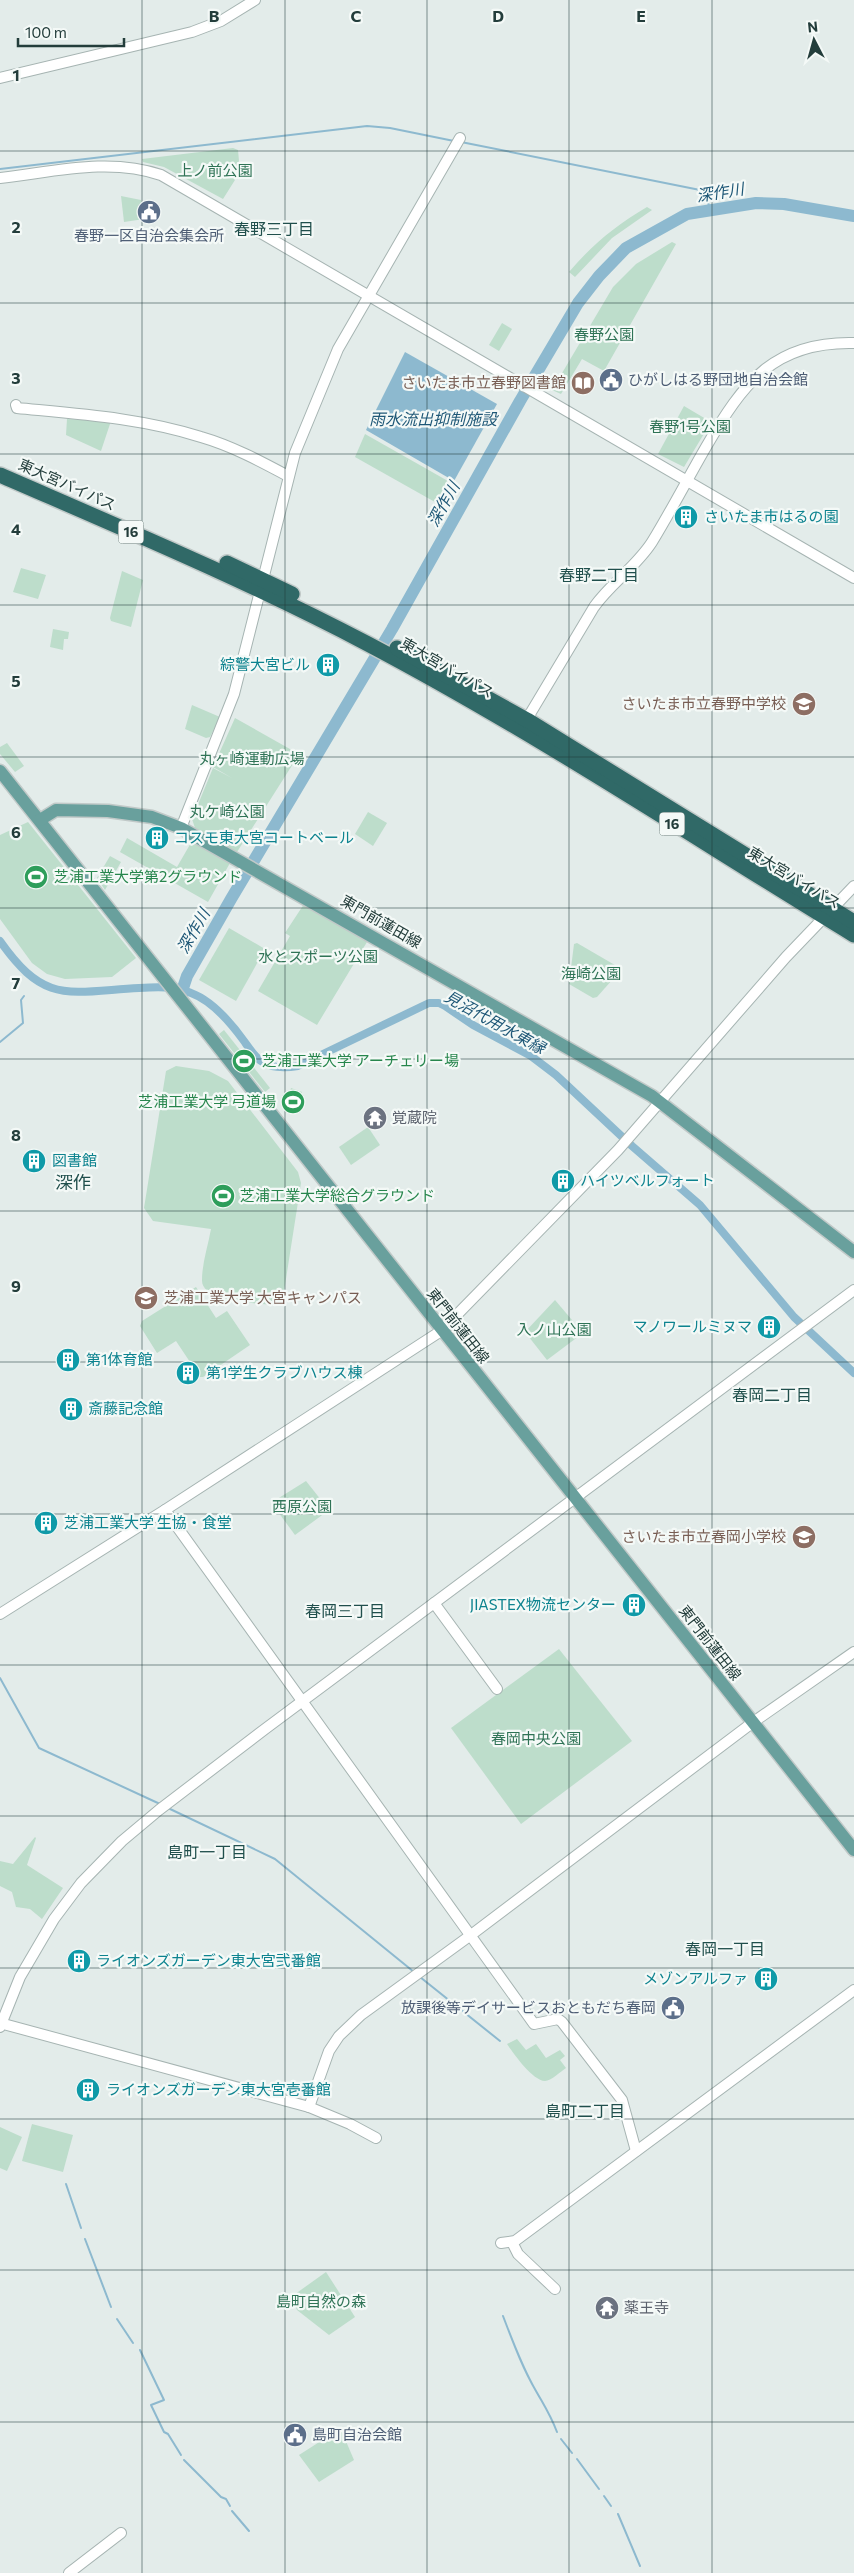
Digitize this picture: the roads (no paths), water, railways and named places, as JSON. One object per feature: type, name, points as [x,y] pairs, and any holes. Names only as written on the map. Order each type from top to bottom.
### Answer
[{"type":"highway","name":"東大宮バイパス","points":[[0,465],[262,585],[389,650],[524,725],[829,913],[854,935]]},
{"type":"highway","name":"東大宮バイパス","points":[[0,474],[262,585]]},
{"type":"highway","name":"東大宮バイパス","points":[[829,913],[854,922]]},
{"type":"main road","name":"東門前蓮田線","points":[[0,771],[441,1331],[854,1850]]},
{"type":"main road","name":"東門前蓮田線","points":[[40,820],[56,810],[108,811],[152,817],[181,828],[492,1003],[660,1102],[854,1252]]},
{"type":"street","points":[[0,78],[192,32],[220,21],[255,0]]},
{"type":"street","points":[[181,828],[234,694],[295,453],[338,348],[460,138]]},
{"type":"street","points":[[0,178],[106,166],[148,171],[175,183],[854,578]]},
{"type":"street","points":[[524,725],[603,594],[641,557],[733,402],[757,375],[778,360],[806,348],[839,342],[854,343]]},
{"type":"street","points":[[16,405],[17,408],[116,417],[164,426],[239,451],[288,476]]},
{"type":"street","points":[[0,1614],[165,1510],[441,1331],[625,1142],[786,957],[854,886]]},
{"type":"street","points":[[376,2138],[350,2124],[309,2107],[0,2025],[20,1977],[54,1919],[103,1858],[159,1810],[303,1701],[854,1290]]},
{"type":"street","points":[[165,1510],[534,2024],[558,2019],[590,2057],[622,2100],[636,2151]]},
{"type":"street","points":[[434,1603],[497,1689]]},
{"type":"street","points":[[309,2107],[329,2051],[339,2036],[361,2015],[471,1935],[752,1723],[854,1652]]},
{"type":"street","points":[[501,2243],[512,2242],[854,1990]]},
{"type":"street","points":[[512,2242],[518,2254],[555,2289]]},
{"type":"street","points":[[69,2573],[121,2533]]},
{"type":"water","name":"雨水流出抑制施設","points":[[405,352],[497,404],[454,481],[366,430]]},
{"type":"waterway","points":[[0,169],[367,126],[390,128],[454,141]]},
{"type":"waterway","points":[[461,142],[705,191],[710,210]]},
{"type":"waterway","name":"深作川","points":[[182,991],[187,976],[231,899],[392,629],[520,401],[578,303],[599,276],[626,248],[687,214],[756,203],[784,204],[854,216]]},
{"type":"waterway","name":"見沼代用水東縁","points":[[0,941],[16,962],[31,976],[45,985],[60,990],[76,992],[165,988],[179,989],[199,997],[207,1001],[227,1020],[258,1059],[274,1067],[298,1066],[429,1003],[439,1003],[445,1006],[473,1025],[531,1056],[556,1075],[632,1146],[700,1205],[794,1317],[854,1373]]},
{"type":"waterway","points":[[0,1042],[23,1023],[21,1000],[24,996]]},
{"type":"waterway","points":[[0,1678],[39,1748],[160,1804]]},
{"type":"waterway","points":[[168,1808],[275,1859],[414,1972]]},
{"type":"waterway","points":[[420,1977],[500,2041]]},
{"type":"waterway","points":[[66,2184],[81,2228]]},
{"type":"waterway","points":[[85,2239],[111,2307]]},
{"type":"waterway","points":[[503,2316],[522,2364],[550,2415],[557,2432]]},
{"type":"waterway","points":[[117,2319],[133,2343]]},
{"type":"waterway","points":[[140,2350],[164,2400],[151,2405],[164,2432],[168,2434],[181,2455]]},
{"type":"waterway","points":[[561,2439],[572,2453]]},
{"type":"waterway","points":[[577,2459],[599,2489]]},
{"type":"waterway","points":[[184,2460],[221,2497],[226,2499],[230,2506]]},
{"type":"waterway","points":[[604,2496],[611,2506]]},
{"type":"waterway","points":[[232,2511],[249,2531]]},
{"type":"waterway","points":[[618,2514],[640,2566]]},
{"type":"place","name":"春野一区自治会集会所","points":[[149,212]]},
{"type":"place","name":"ひがしはる野団地自治会館","points":[[611,380]]},
{"type":"place","name":"さいたま市立春野図書館","points":[[583,383]]},
{"type":"place","name":"さいたま市はるの園","points":[[686,517]]},
{"type":"place","name":"綜警大宮ビル","points":[[328,665]]},
{"type":"place","name":"さいたま市立春野中学校","points":[[804,704]]},
{"type":"place","name":"コスモ東大宮コートベール","points":[[157,838]]},
{"type":"place","name":"芝浦工業大学第2グラウンド","points":[[36,877]]},
{"type":"place","name":"芝浦工業大学 アーチェリー場","points":[[244,1061]]},
{"type":"place","name":"芝浦工業大学 弓道場","points":[[293,1102]]},
{"type":"place","name":"覚蔵院","points":[[375,1118]]},
{"type":"place","name":"図書館","points":[[34,1161]]},
{"type":"place","name":"ハイツベルフォート","points":[[563,1181]]},
{"type":"place","name":"芝浦工業大学総合グラウンド","points":[[223,1196]]},
{"type":"place","name":"芝浦工業大学 大宮キャンパス","points":[[146,1298]]},
{"type":"place","name":"マノワールミヌマ","points":[[769,1327]]},
{"type":"place","name":"第1体育館","points":[[68,1360]]},
{"type":"place","name":"第1学生クラブハウス棟","points":[[188,1373]]},
{"type":"place","name":"斎藤記念館","points":[[71,1409]]},
{"type":"place","name":"芝浦工業大学 生協・食堂","points":[[46,1523]]},
{"type":"place","name":"さいたま市立春岡小学校","points":[[804,1537]]},
{"type":"place","name":"JIASTEX物流センター","points":[[634,1605]]},
{"type":"place","name":"ライオンズガーデン東大宮弐番館","points":[[79,1961]]},
{"type":"place","name":"メゾンアルファ","points":[[766,1979]]},
{"type":"place","name":"放課後等デイサービスおともだち春岡","points":[[673,2008]]},
{"type":"place","name":"ライオンズガーデン東大宮壱番館","points":[[88,2090]]},
{"type":"place","name":"薬王寺","points":[[607,2308]]},
{"type":"place","name":"島町自治会館","points":[[295,2435]]},
{"type":"district","name":"春野三丁目","points":[[274,229]]},
{"type":"district","name":"春野二丁目","points":[[599,575]]},
{"type":"district","name":"深作","points":[[73,1183]]},
{"type":"district","name":"春岡二丁目","points":[[772,1395]]},
{"type":"district","name":"春岡三丁目","points":[[345,1611]]},
{"type":"district","name":"島町一丁目","points":[[207,1852]]},
{"type":"district","name":"春岡一丁目","points":[[725,1949]]},
{"type":"district","name":"島町二丁目","points":[[585,2111]]},
{"type":"park label","name":"上ノ前公園","points":[[215,171]]},
{"type":"park label","name":"春野公園","points":[[604,335]]},
{"type":"park label","name":"春野1号公園","points":[[690,427]]},
{"type":"park label","name":"丸ヶ崎運動広場","points":[[252,759]]},
{"type":"park label","name":"丸ケ崎公園","points":[[227,812]]},
{"type":"park label","name":"水とスポーツ公園","points":[[318,957]]},
{"type":"park label","name":"海崎公園","points":[[591,974]]},
{"type":"park label","name":"入ノ山公園","points":[[554,1330]]},
{"type":"park label","name":"西原公園","points":[[302,1507]]},
{"type":"park label","name":"春岡中央公園","points":[[536,1739]]},
{"type":"park label","name":"島町自然の森","points":[[321,2302]]}]
